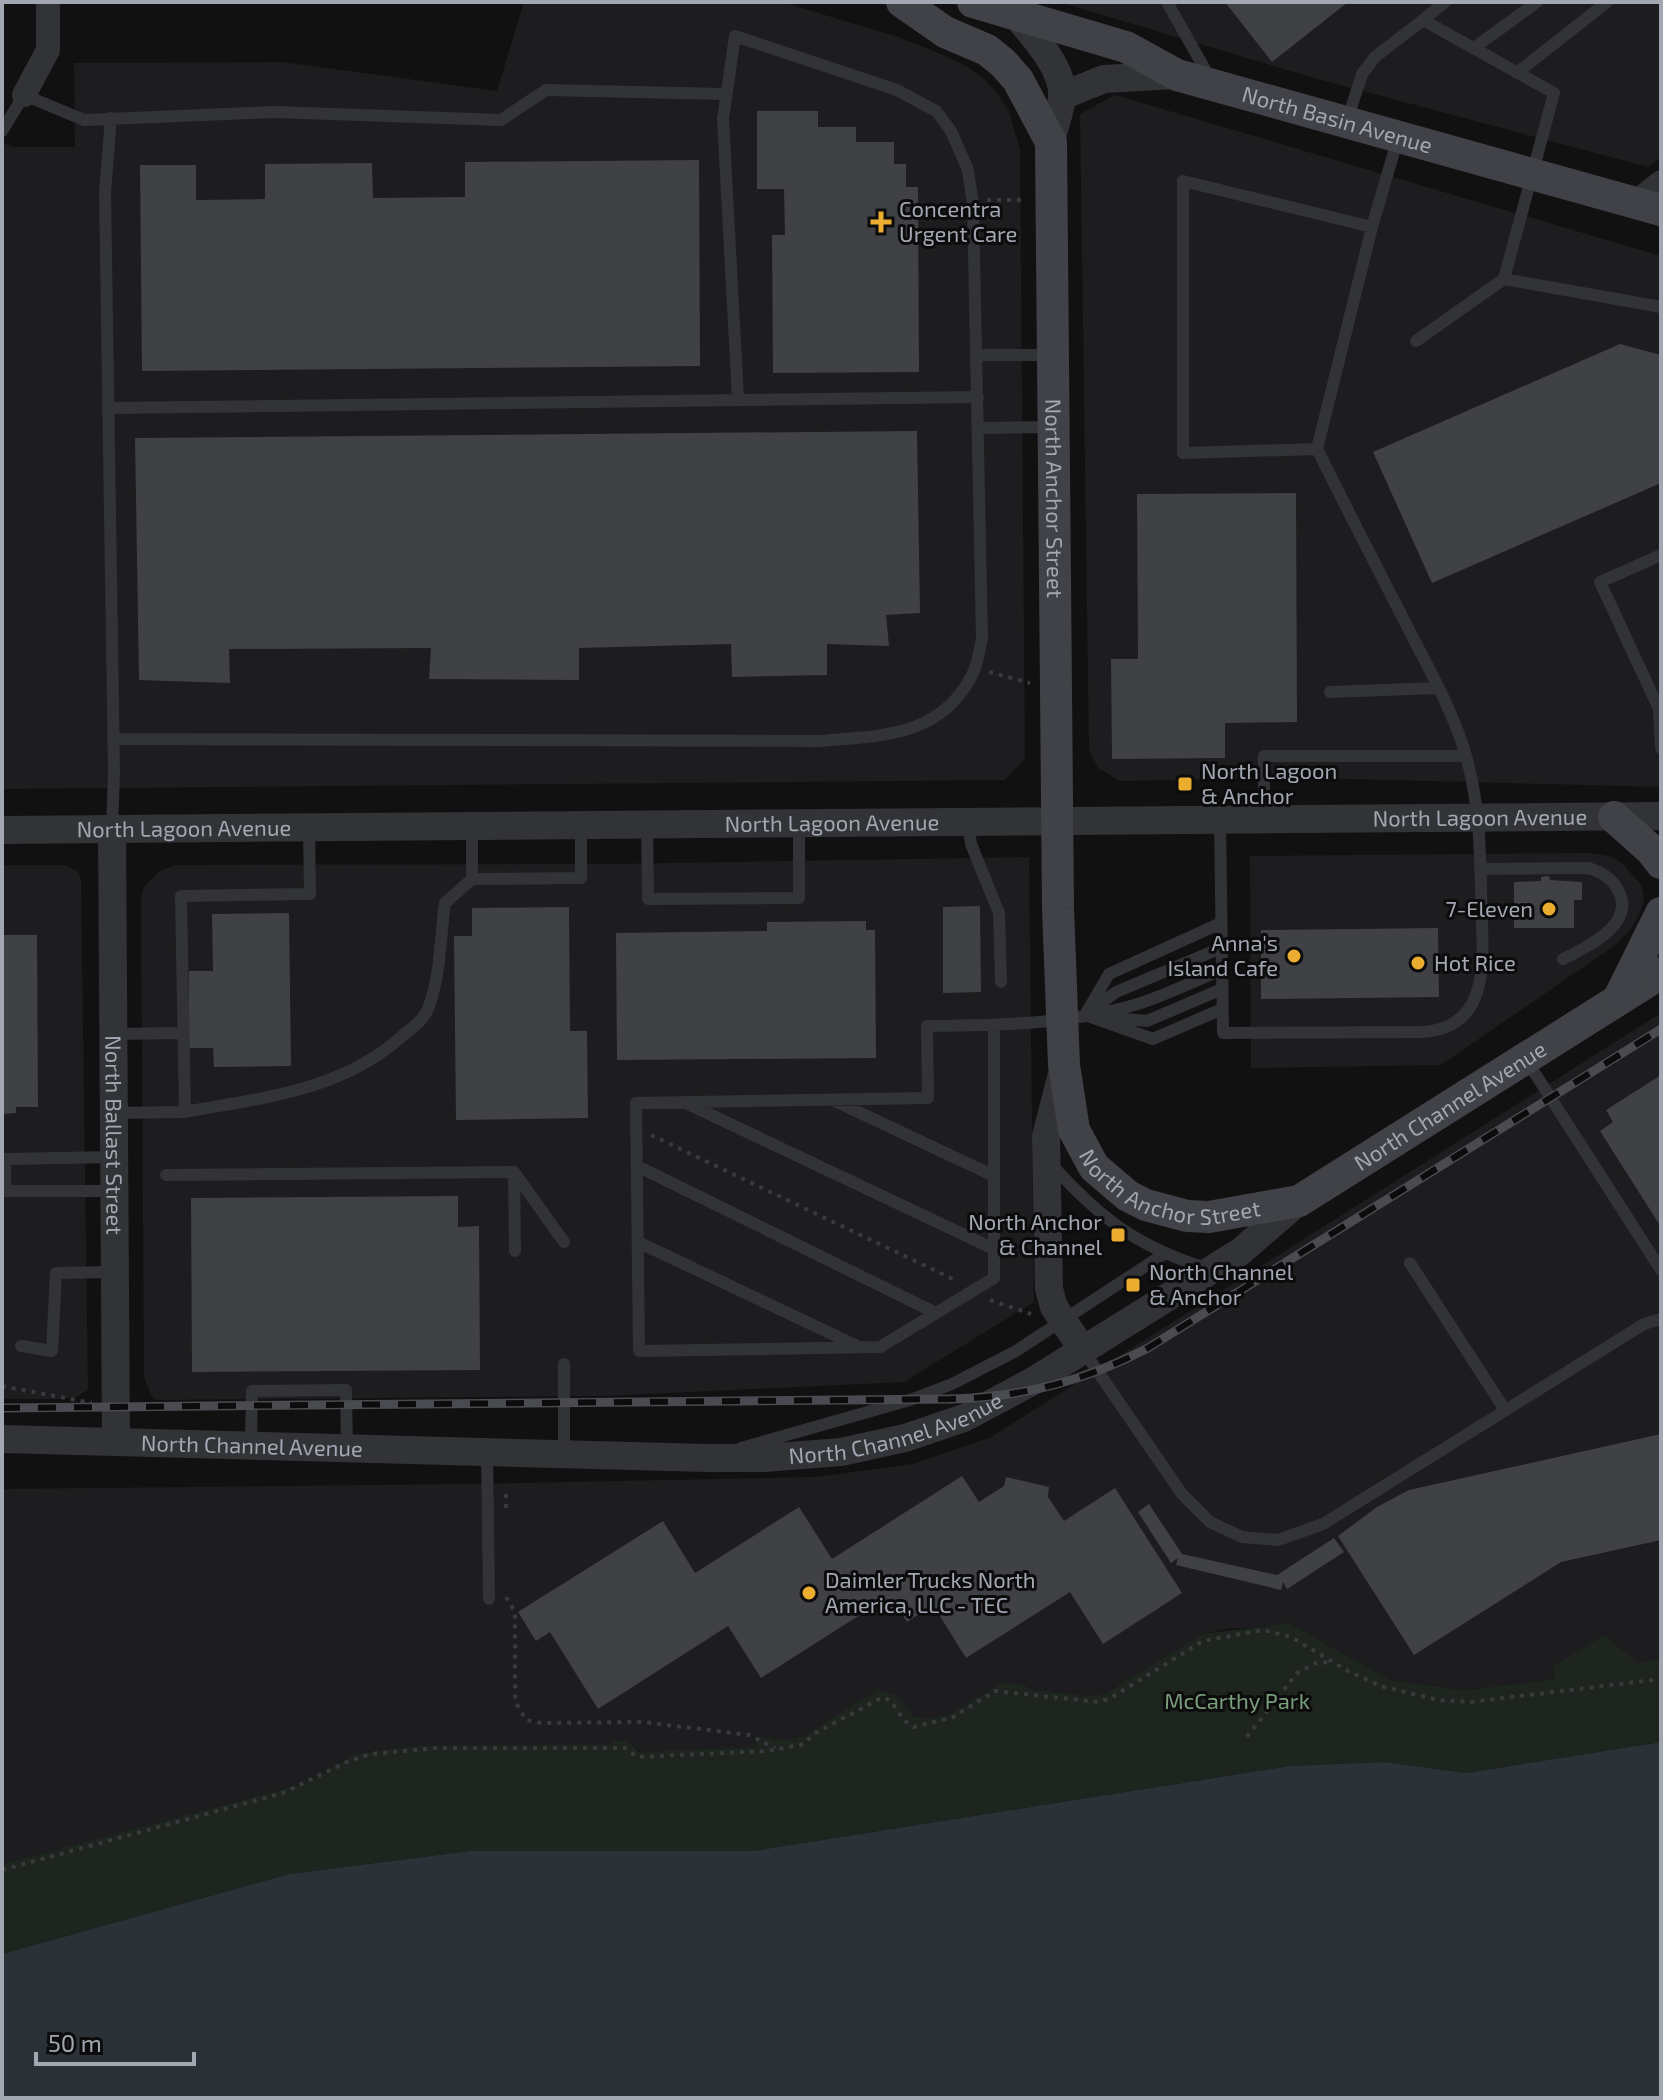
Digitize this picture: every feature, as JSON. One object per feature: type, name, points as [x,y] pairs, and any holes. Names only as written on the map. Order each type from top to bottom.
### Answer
[{"type":"main road","name":"North Anchor Street","points":[[902,2],[945,32],[987,50],[1003,63],[1018,80],[1051,142],[1058,821],[1074,1018],[1064,1065],[1069,1112],[1094,1167],[1128,1196],[1166,1212],[1209,1217],[1299,1201]]},
{"type":"main road","name":"North Basin Avenue","points":[[973,2],[1126,47],[1177,75],[1648,207]]},
{"type":"main road","points":[[1614,817],[1661,863]]},
{"type":"main road","points":[[1618,1000],[1661,913]]},
{"type":"main road","name":"North Channel Avenue","points":[[1299,1201],[1661,973]]},
{"type":"street","points":[[24,95],[48,50],[48,2]]},
{"type":"street","points":[[1017,16],[1057,73],[1062,96],[1051,142]]},
{"type":"street","points":[[1062,96],[1104,79],[1177,75]]},
{"type":"street","points":[[1648,207],[1661,182]]},
{"type":"street","name":"North Lagoon Avenue","points":[[2,830],[1661,816]]},
{"type":"street","name":"North Ballast Street","points":[[112,829],[116,1441]]},
{"type":"street","name":"North Anchor Street","points":[[1064,1065],[1046,1136],[1050,1318],[1083,1350]]},
{"type":"street","name":"North Channel Avenue","points":[[2,1439],[707,1458],[816,1454],[905,1438],[964,1418],[1083,1350],[1240,1252],[1299,1201]]},
{"type":"lane","points":[[1167,2],[1214,86]]},
{"type":"lane","points":[[1346,124],[1362,74],[1375,57],[1445,2]]},
{"type":"lane","points":[[1474,48],[1537,2]]},
{"type":"lane","points":[[1517,73],[1607,2]]},
{"type":"lane","points":[[1416,341],[1504,279],[1554,93],[1423,20]]},
{"type":"lane","points":[[113,739],[820,741],[890,736],[929,722],[959,695],[975,669],[982,639],[977,355],[972,200],[968,170],[951,131],[936,111],[897,90],[735,36],[723,119],[738,399]]},
{"type":"lane","points":[[2,131],[24,95],[84,120],[275,112],[501,120],[546,90],[725,94]]},
{"type":"lane","points":[[111,118],[105,191],[112,829]]},
{"type":"lane","points":[[1220,819],[1223,1033],[1438,1031],[1462,1017],[1479,993],[1484,962],[1479,818],[1466,756],[1438,688],[1317,449],[1372,227],[1398,138]]},
{"type":"lane","points":[[1317,449],[1183,453],[1183,181],[1372,227]]},
{"type":"lane","points":[[1504,279],[1661,307]]},
{"type":"lane","points":[[977,355],[1053,355]]},
{"type":"lane","points":[[108,408],[978,397]]},
{"type":"lane","points":[[978,428],[1054,427]]},
{"type":"lane","points":[[1661,555],[1600,582],[1659,709],[1661,748]]},
{"type":"lane","points":[[1330,692],[1438,688]]},
{"type":"lane","points":[[1264,819],[1264,756],[1466,756]]},
{"type":"lane","points":[[968,822],[971,844],[999,913],[1001,982]]},
{"type":"lane","points":[[647,824],[648,899],[799,898],[799,823]]},
{"type":"lane","points":[[113,1113],[185,1112],[308,1089],[344,1075],[395,1043],[425,1016],[435,988],[445,903],[472,879],[581,878],[581,825]]},
{"type":"lane","points":[[472,826],[472,879]]},
{"type":"lane","points":[[185,1112],[181,896],[310,894],[309,828]]},
{"type":"lane","points":[[1480,869],[1589,868],[1603,873],[1615,885],[1622,896],[1618,922],[1604,936],[1563,959]]},
{"type":"lane","points":[[1074,1018],[1109,974],[1221,923]]},
{"type":"lane","points":[[1074,1018],[1116,992],[1221,948]]},
{"type":"lane","points":[[994,1025],[994,1278],[880,1347],[639,1351],[636,1103],[928,1098],[927,1026],[1034,1024],[1074,1018],[1141,1003],[1221,970]]},
{"type":"lane","points":[[1074,1018],[1147,1021],[1222,989]]},
{"type":"lane","points":[[1074,1018],[1153,1039],[1222,1009]]},
{"type":"lane","points":[[112,1034],[183,1033]]},
{"type":"lane","points":[[1526,1059],[1661,1270]]},
{"type":"lane","points":[[832,1100],[994,1176]]},
{"type":"lane","points":[[685,1102],[994,1249]]},
{"type":"lane","points":[[113,1157],[5,1159],[5,1191],[116,1191]]},
{"type":"lane","points":[[1047,1158],[1099,1212],[1140,1242],[1211,1270]]},
{"type":"lane","points":[[637,1166],[936,1313]]},
{"type":"lane","points":[[166,1175],[514,1172]]},
{"type":"lane","points":[[514,1172],[564,1242]]},
{"type":"lane","points":[[514,1172],[515,1251]]},
{"type":"lane","points":[[638,1242],[860,1348]]},
{"type":"lane","points":[[707,1458],[931,1392],[993,1364],[1050,1318],[1164,1254]]},
{"type":"lane","points":[[1410,1263],[1505,1410]]},
{"type":"lane","points":[[21,1346],[52,1351],[56,1273],[114,1272]]},
{"type":"lane","points":[[1083,1350],[1182,1494],[1210,1522],[1242,1537],[1278,1540],[1323,1524],[1644,1324],[1661,1319]]},
{"type":"lane","points":[[564,1364],[564,1454]]},
{"type":"lane","points":[[251,1445],[252,1391],[346,1390],[347,1448]]},
{"type":"lane","points":[[487,1452],[489,1599]]},
{"type":"path","points":[[972,200],[1026,200]]},
{"type":"path","points":[[975,669],[1031,683]]},
{"type":"path","points":[[637,1128],[963,1284]]},
{"type":"path","points":[[986,1298],[1050,1318]]},
{"type":"path","points":[[2,1386],[92,1403]]},
{"type":"path","points":[[506,1492],[506,1522]]},
{"type":"path","points":[[506,1583],[506,1598],[515,1612],[515,1701],[530,1723],[643,1722],[749,1735],[777,1749]]},
{"type":"path","points":[[2,1870],[283,1793],[349,1761],[371,1754],[437,1748],[625,1748],[637,1757],[777,1749],[804,1744],[814,1734],[883,1697],[891,1700],[909,1726],[914,1727],[953,1717],[995,1691],[1098,1702],[1120,1692],[1203,1641],[1263,1630],[1291,1637],[1380,1686],[1438,1700],[1471,1702],[1661,1679]]},
{"type":"path","points":[[1247,1737],[1297,1673],[1316,1663],[1333,1662]]},
{"type":"shaded area","points":[[524,2],[782,2],[898,37],[966,66],[984,79],[1009,111],[1020,150],[1025,759],[1005,780],[2,789],[2,143],[13,147],[75,147],[74,63],[282,62],[497,91]]},
{"type":"shaded area","points":[[1059,2],[1661,2],[1661,157],[1648,167],[1314,78]]},
{"type":"shaded area","points":[[1115,95],[1661,256],[1661,787],[1311,778],[1120,781],[1098,768],[1089,749],[1080,114]]},
{"type":"shaded area","points":[[1589,853],[1609,856],[1622,863],[1641,885],[1644,898],[1633,926],[1617,944],[1441,1065],[1251,1068],[1250,856]]},
{"type":"shaded area","points":[[1029,857],[1034,1302],[904,1382],[605,1396],[156,1400],[151,1395],[144,1377],[141,897],[144,887],[158,872],[175,865],[607,864]]},
{"type":"shaded area","points":[[2,865],[66,865],[78,872],[81,880],[88,1390],[62,1399],[2,1399]]},
{"type":"shaded area","points":[[1661,1013],[1661,1659],[1557,1679],[1463,1690],[1391,1680],[1289,1623],[1227,1629],[1202,1634],[1104,1694],[1090,1696],[1029,1689],[1026,1685],[1002,1682],[954,1713],[922,1720],[910,1714],[899,1697],[804,1736],[788,1739],[756,1737],[757,1748],[643,1753],[628,1741],[615,1741],[611,1744],[355,1754],[308,1782],[2,1864],[2,1489],[815,1477],[913,1464],[991,1437]]},
{"type":"shaded area","points":[[1661,1742],[1661,2098],[2,2098],[2,1954],[289,1874],[470,1851],[753,1851],[1290,1766],[1384,1762],[1466,1773]]},
{"type":"green space","name":"McCarthy Park","points":[[1289,1623],[1391,1680],[1463,1690],[1556,1679],[1552,1667],[1605,1635],[1637,1663],[1661,1659],[1661,1742],[1466,1773],[1384,1762],[1290,1766],[753,1851],[470,1851],[289,1874],[2,1954],[2,1864],[308,1782],[355,1754],[416,1746],[611,1744],[614,1741],[628,1741],[640,1752],[757,1747],[755,1737],[788,1739],[804,1736],[878,1689],[899,1697],[913,1716],[926,1719],[953,1713],[1002,1682],[1026,1685],[1029,1689],[1090,1696],[1104,1694],[1202,1634]]},
{"type":"building","points":[[1225,2],[1348,2],[1272,62]]},
{"type":"building","points":[[757,111],[818,111],[818,127],[856,127],[856,142],[894,142],[894,164],[906,164],[906,187],[918,187],[919,372],[773,373],[772,235],[785,235],[784,189],[757,189]]},
{"type":"building","points":[[699,160],[700,366],[142,371],[140,165],[196,165],[196,200],[265,199],[265,164],[372,163],[373,198],[465,197],[465,162]]},
{"type":"building","points":[[1620,344],[1661,355],[1661,483],[1432,583],[1373,452]]},
{"type":"building","points":[[917,431],[920,613],[886,615],[889,646],[827,644],[827,675],[732,677],[731,644],[579,648],[579,680],[429,679],[431,648],[229,649],[230,683],[139,680],[135,438]]},
{"type":"building","points":[[1296,493],[1297,722],[1225,723],[1225,758],[1112,759],[1111,659],[1138,659],[1137,494]]},
{"type":"building","points":[[1549,876],[1550,880],[1582,882],[1582,900],[1574,900],[1574,928],[1514,928],[1514,882],[1541,881],[1541,877]]},
{"type":"building","points":[[980,906],[981,992],[943,993],[943,907]]},
{"type":"building","points":[[569,907],[570,1031],[587,1031],[588,1118],[456,1120],[454,936],[472,936],[472,908]]},
{"type":"building","points":[[289,913],[291,1066],[214,1067],[213,1048],[189,1048],[189,971],[213,971],[212,914]]},
{"type":"building","points":[[866,921],[866,930],[875,930],[876,1058],[617,1060],[616,933],[767,931],[767,922]]},
{"type":"building","points":[[1438,928],[1439,997],[1261,999],[1261,930]]},
{"type":"building","points":[[2,935],[37,935],[38,1107],[16,1107],[16,1113],[2,1114]]},
{"type":"building","points":[[1661,1075],[1661,1227],[1600,1131],[1613,1122],[1606,1110]]},
{"type":"building","points":[[458,1196],[458,1227],[479,1226],[480,1370],[192,1372],[191,1198]]},
{"type":"building","points":[[1661,1434],[1661,1540],[1561,1562],[1414,1655],[1338,1536],[1377,1507],[1409,1490]]},
{"type":"building","name":"Daimler Trucks North America, LLC - TEC","points":[[962,1476],[979,1502],[1004,1486],[1006,1477],[1049,1487],[1048,1497],[1064,1521],[1115,1488],[1182,1593],[1103,1644],[1070,1592],[966,1658],[933,1605],[907,1622],[898,1608],[890,1613],[882,1601],[761,1678],[728,1626],[598,1709],[550,1632],[536,1641],[518,1612],[663,1521],[695,1573],[799,1507],[832,1559]]},
{"type":"building","points":[[1149,1504],[1182,1554],[1277,1575],[1334,1538],[1344,1552],[1287,1589],[1283,1582],[1281,1590],[1176,1565],[1178,1558],[1171,1563],[1138,1512]]},
{"type":"railway","points":[[2,1408],[952,1399],[1029,1391],[1101,1370],[1148,1348],[1661,1029]]},
{"type":"place","name":"Concentra Urgent Care","points":[[881,222]]},
{"type":"place","name":"North Lagoon & Anchor","points":[[1185,784]]},
{"type":"place","name":"7-Eleven","points":[[1549,909]]},
{"type":"place","name":"Anna's Island Cafe","points":[[1294,956]]},
{"type":"place","name":"Hot Rice","points":[[1418,963]]},
{"type":"place","name":"North Anchor & Channel","points":[[1118,1235]]},
{"type":"place","name":"North Channel & Anchor","points":[[1133,1285]]},
{"type":"place","name":"Daimler Trucks North America, LLC - TEC","points":[[809,1593]]}]
